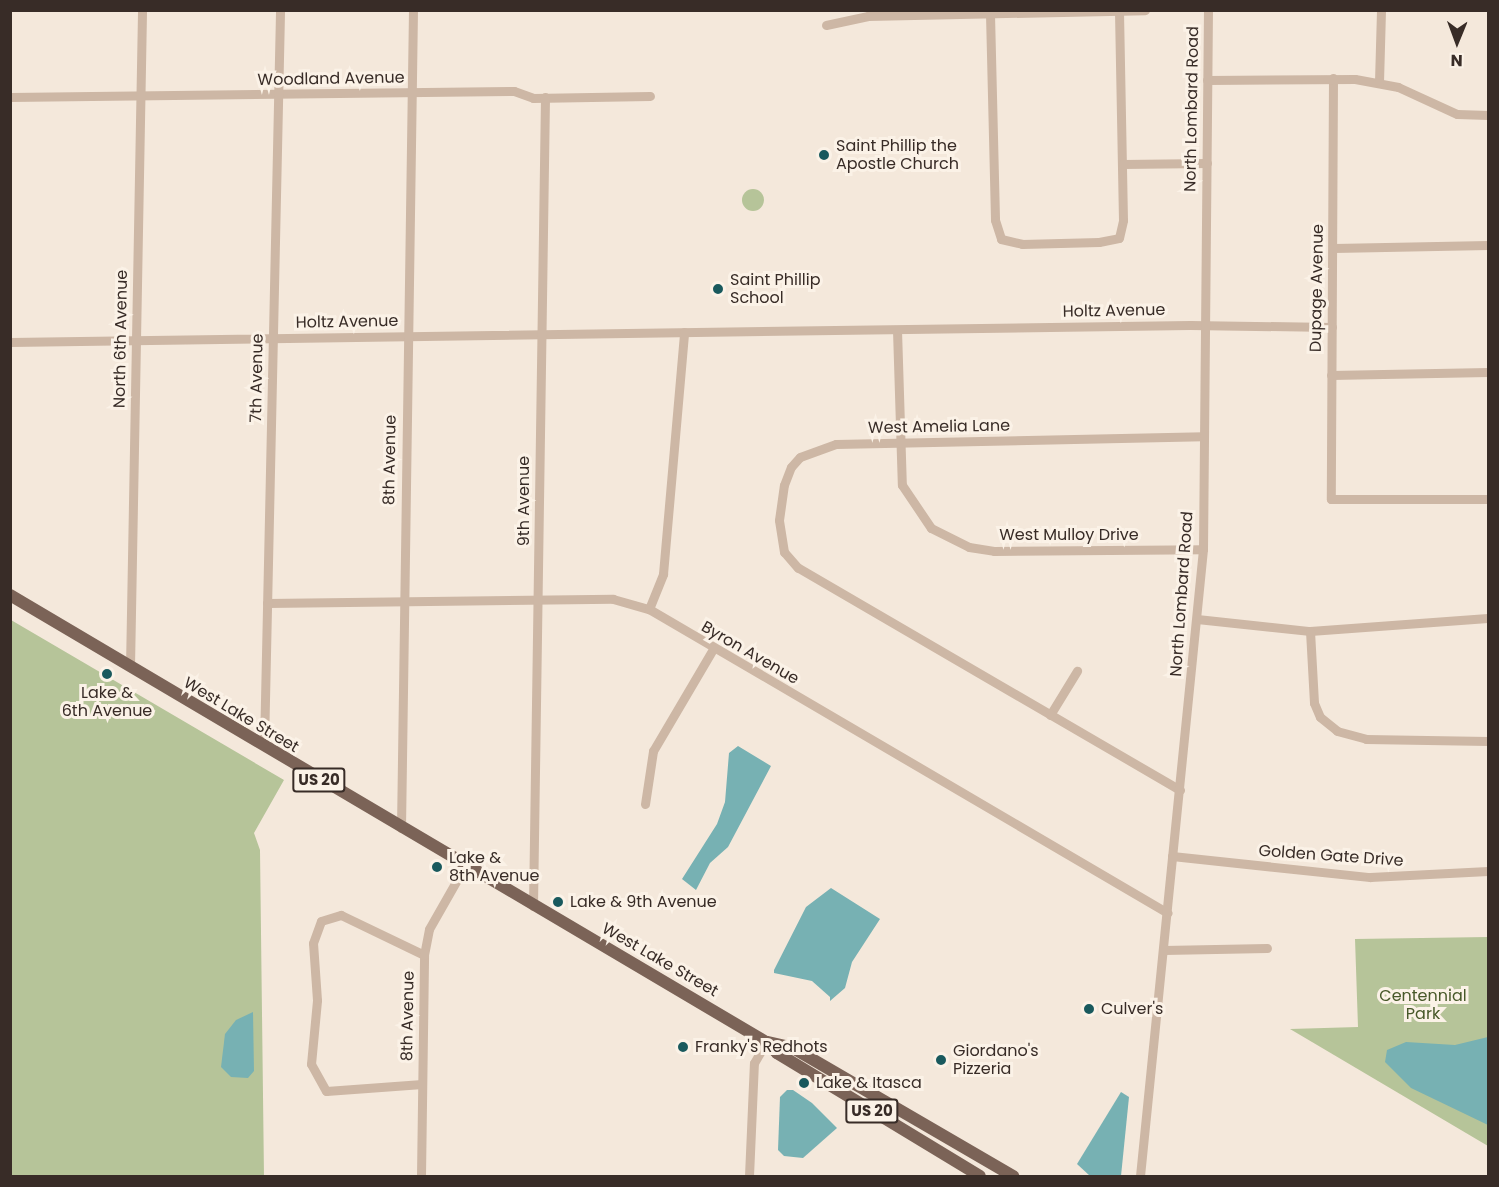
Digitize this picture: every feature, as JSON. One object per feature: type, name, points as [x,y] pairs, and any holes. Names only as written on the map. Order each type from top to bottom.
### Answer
[{"type":"main road","name":"West Lake Street","points":[[10,595],[766,1042],[783,1056],[980,1176]]},
{"type":"main road","name":"West Lake Street","points":[[766,1042],[793,1047],[1014,1176]]},
{"type":"street","name":"North 6th Avenue","points":[[130,667],[142,10]]},
{"type":"street","name":"7th Avenue","points":[[264,746],[280,10]]},
{"type":"street","name":"8th Avenue","points":[[401,828],[406,336],[413,10]]},
{"type":"street","points":[[826,25],[855,16],[1144,10]]},
{"type":"street","name":"North Lombard Road","points":[[1140,1176],[1203,549],[1203,325],[1208,10]]},
{"type":"street","points":[[1379,82],[1381,10]]},
{"type":"street","points":[[990,14],[995,220],[1001,239],[1033,243],[1099,242],[1119,238],[1123,220],[1119,11]]},
{"type":"street","points":[[1207,80],[1333,78],[1379,82],[1406,90],[1457,114],[1488,115]]},
{"type":"street","name":"Dupage Avenue","points":[[1333,78],[1334,248],[1331,499],[1488,499]]},
{"type":"street","name":"Woodland Avenue","points":[[10,97],[514,91],[545,97],[650,96]]},
{"type":"street","name":"9th Avenue","points":[[533,906],[539,334],[545,97]]},
{"type":"street","points":[[1123,164],[1207,163]]},
{"type":"street","points":[[1334,248],[1488,245]]},
{"type":"street","name":"Holtz Avenue","points":[[10,342],[1203,325],[1332,327]]},
{"type":"street","name":"West Mulloy Drive","points":[[897,330],[898,443],[902,485],[918,512],[931,528],[969,547],[1006,552],[1203,549]]},
{"type":"street","points":[[650,609],[663,574],[684,332]]},
{"type":"street","points":[[1331,375],[1488,372]]},
{"type":"street","name":"West Amelia Lane","points":[[1050,715],[798,568],[784,552],[780,531],[784,485],[791,467],[821,447],[1203,436]]},
{"type":"street","name":"Byron Avenue","points":[[267,603],[613,599],[650,609],[713,649],[1168,913]]},
{"type":"street","points":[[1197,619],[1310,631],[1488,618]]},
{"type":"street","points":[[1310,631],[1314,703],[1320,717],[1328,725],[1365,739],[1488,741]]},
{"type":"street","points":[[645,804],[649,760],[713,649]]},
{"type":"street","points":[[1077,671],[1050,715],[1180,790]]},
{"type":"street","name":"Golden Gate Drive","points":[[1172,856],[1370,877],[1488,871]]},
{"type":"street","name":"8th Avenue","points":[[421,1176],[424,955],[429,929],[465,866]]},
{"type":"street","points":[[422,1084],[326,1091],[311,1064],[317,1000],[312,943],[321,921],[341,915],[424,955]]},
{"type":"street","points":[[1164,950],[1267,948]]},
{"type":"street","points":[[748,1176],[754,1063],[766,1042]]},
{"type":"green space","points":[[749,189],[757,189],[764,196],[764,204],[757,211],[749,211],[742,204],[742,196]]},
{"type":"green space","points":[[11,620],[284,780],[254,833],[260,850],[264,1176],[11,1176]]},
{"type":"green space","name":"Centennial Park","points":[[1488,937],[1488,1146],[1290,1029],[1358,1027],[1355,939]]},
{"type":"water","points":[[738,746],[771,766],[728,847],[710,863],[696,890],[682,879],[717,824],[725,802],[729,753]]},
{"type":"water","points":[[831,888],[880,919],[852,962],[845,988],[830,1001],[830,997],[812,981],[774,973],[774,970],[806,907]]},
{"type":"water","points":[[253,1012],[254,1071],[248,1078],[231,1077],[221,1067],[225,1034],[236,1020]]},
{"type":"water","points":[[1488,1037],[1488,1125],[1411,1088],[1385,1062],[1387,1050],[1406,1042],[1455,1045]]},
{"type":"water","points":[[787,1090],[793,1090],[812,1103],[837,1128],[803,1158],[784,1156],[778,1150],[780,1097]]},
{"type":"water","points":[[1121,1092],[1129,1097],[1121,1176],[1090,1176],[1077,1164]]},
{"type":"place","name":"Saint Phillip the Apostle Church","points":[[824,155]]},
{"type":"place","name":"Saint Phillip School","points":[[718,289]]},
{"type":"place","name":"Lake & 6th Avenue","points":[[107,674]]},
{"type":"place","name":"Lake & 8th Avenue","points":[[437,867]]},
{"type":"place","name":"Lake & 9th Avenue","points":[[558,902]]},
{"type":"place","name":"Culver's","points":[[1089,1009]]},
{"type":"place","name":"Franky's Redhots","points":[[683,1047]]},
{"type":"place","name":"Giordano's Pizzeria","points":[[941,1060]]},
{"type":"place","name":"Lake & Itasca","points":[[804,1083]]}]
